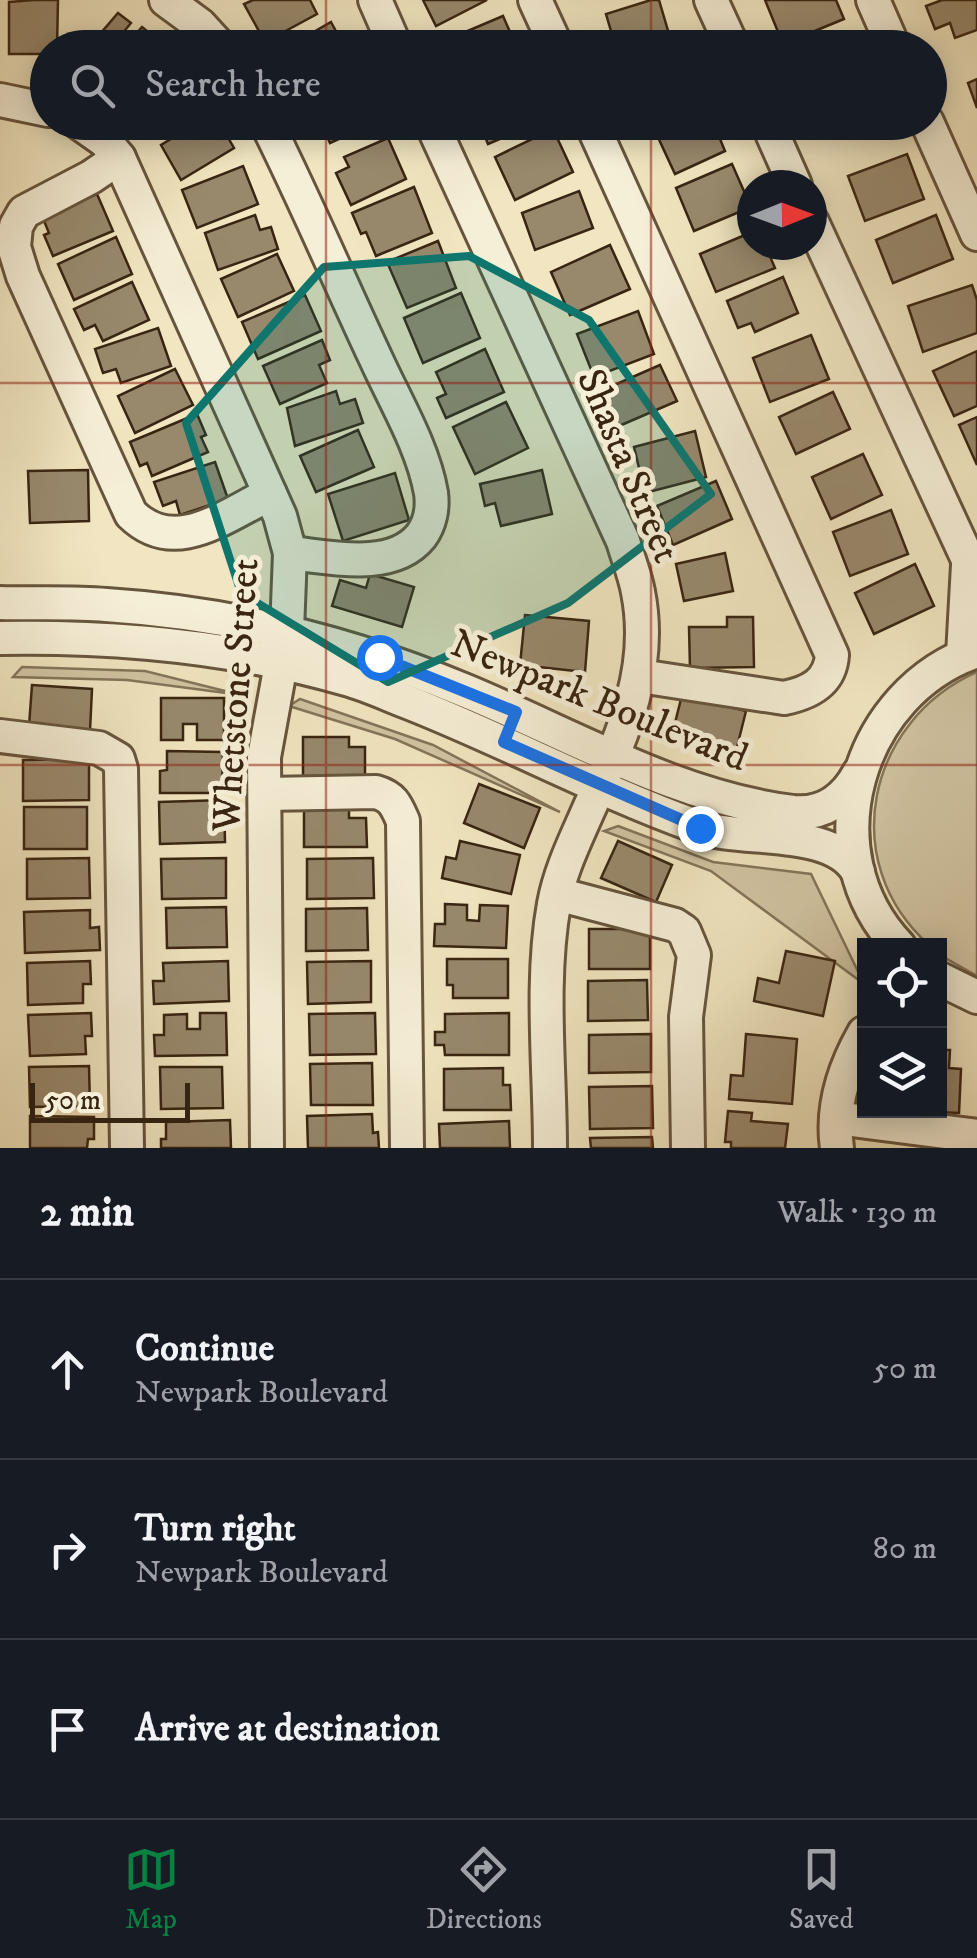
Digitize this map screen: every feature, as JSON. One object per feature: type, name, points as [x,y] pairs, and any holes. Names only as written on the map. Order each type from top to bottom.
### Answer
[{"type":"street","points":[[166,0],[205,30]]},
{"type":"street","points":[[374,0],[388,30]]},
{"type":"street","points":[[535,0],[549,30]]},
{"type":"street","points":[[711,0],[724,30]]},
{"type":"street","points":[[872,0],[886,30]]},
{"type":"street","points":[[0,100],[30,106]]},
{"type":"street","name":"Whetstone Street","points":[[103,140],[119,158],[270,494],[290,553],[287,631],[264,757],[267,1148]]},
{"type":"street","points":[[274,140],[401,414],[428,477],[432,498],[423,534],[408,550],[395,556],[333,558],[290,553]]},
{"type":"street","name":"Shasta Street","points":[[439,140],[623,541],[638,592],[643,634],[640,676],[630,718],[566,860],[557,894],[548,945],[550,1148]]},
{"type":"street","points":[[599,140],[832,655],[831,667],[820,683],[805,694],[784,698],[640,676]]},
{"type":"street","points":[[775,140],[788,170]]},
{"type":"street","points":[[935,140],[977,234]]},
{"type":"street","points":[[119,158],[24,212],[16,226],[14,247],[23,276],[131,514],[146,528],[180,535],[270,494]]},
{"type":"street","points":[[827,255],[972,572],[970,653],[935,670],[899,703],[871,742],[859,773],[852,822],[858,872],[889,938]]},
{"type":"street","name":"Newpark Boulevard","points":[[0,603],[105,604],[235,620],[379,657],[510,728],[607,770],[700,828],[822,844],[840,851],[858,872]]},
{"type":"street","name":"Newpark Boulevard","points":[[0,638],[88,636],[148,640],[279,663],[348,679],[510,728]]},
{"type":"street","points":[[0,736],[100,748],[118,759],[127,1148]]},
{"type":"street","name":"Newpark Boulevard","points":[[607,770],[797,812],[817,811],[835,803],[850,790],[859,773]]},
{"type":"street","points":[[264,794],[376,792],[396,803],[403,821],[408,1148]]},
{"type":"street","points":[[557,894],[675,926],[691,942],[694,955],[686,1017],[688,1148]]},
{"type":"street","points":[[857,1049],[840,1086],[837,1133],[977,1136]]},
{"type":"highlighted area","points":[[469,256],[589,320],[711,494],[568,603],[388,682],[241,593],[186,423],[324,267]]},
{"type":"shaded area","points":[[22,667],[145,671],[241,695],[127,680],[13,677]]},
{"type":"shaded area","points":[[977,672],[977,976],[947,959],[947,938],[923,938],[900,911],[882,874],[874,835],[877,796],[889,758],[910,724],[940,694]]},
{"type":"shaded area","points":[[300,699],[433,745],[560,812],[395,739],[289,706]]},
{"type":"shaded area","points":[[618,826],[713,862],[811,874],[857,969],[857,979],[711,871],[604,831]]},
{"type":"building","points":[[58,0],[57,30],[30,30],[30,54],[9,54],[9,2]]},
{"type":"building","points":[[253,0],[310,0],[317,14],[287,30],[258,30],[244,4]]},
{"type":"building","points":[[423,0],[487,0],[436,26]]},
{"type":"building","points":[[659,0],[668,30],[611,30],[606,14]]},
{"type":"building","points":[[765,0],[836,0],[844,19],[817,30],[777,30]]},
{"type":"building","points":[[942,0],[977,0],[977,30],[955,38],[950,23],[935,29],[926,6]]},
{"type":"building","points":[[118,13],[131,23],[125,30],[103,30]]},
{"type":"building","points":[[503,16],[509,30],[470,30]]},
{"type":"building","points":[[331,22],[335,30],[317,30]]},
{"type":"building","points":[[977,79],[977,108],[968,83]]},
{"type":"building","points":[[169,140],[229,140],[234,148],[181,180],[161,145]]},
{"type":"building","points":[[389,140],[406,179],[351,205],[336,173],[349,167],[344,157]]},
{"type":"building","points":[[530,140],[558,140],[573,172],[515,200],[495,157]]},
{"type":"building","points":[[659,140],[720,140],[725,151],[675,174]]},
{"type":"building","points":[[907,154],[924,199],[865,221],[848,176]]},
{"type":"building","points":[[732,164],[737,175],[737,213],[694,231],[676,188]]},
{"type":"building","points":[[243,166],[258,204],[197,228],[182,190]]},
{"type":"building","points":[[414,187],[432,233],[376,256],[352,213]]},
{"type":"building","points":[[579,191],[593,228],[535,250],[522,213]]},
{"type":"building","points":[[97,194],[113,231],[53,256],[44,235],[49,233],[42,216]]},
{"type":"building","points":[[255,215],[260,230],[271,227],[278,249],[218,270],[205,233]]},
{"type":"building","points":[[936,215],[953,259],[893,283],[876,240]]},
{"type":"building","points":[[116,237],[132,274],[74,300],[58,264]]},
{"type":"building","points":[[737,238],[737,260],[772,260],[775,268],[716,292],[700,254]]},
{"type":"building","points":[[438,241],[456,288],[407,308],[387,262]]},
{"type":"building","points":[[610,245],[630,289],[570,315],[551,272]]},
{"type":"building","points":[[277,254],[294,291],[238,317],[221,279]]},
{"type":"building","points":[[783,277],[798,313],[755,332],[751,323],[738,328],[727,301]]},
{"type":"building","points":[[132,282],[149,320],[103,341],[95,325],[84,330],[74,309]]},
{"type":"building","points":[[972,285],[977,300],[977,333],[923,352],[908,306]]},
{"type":"building","points":[[461,293],[480,338],[423,363],[404,318]]},
{"type":"building","points":[[305,295],[321,331],[258,359],[242,322]]},
{"type":"building","points":[[638,311],[654,354],[594,377],[577,334]]},
{"type":"building","points":[[158,328],[171,366],[121,383],[116,369],[103,373],[95,349]]},
{"type":"building","points":[[811,335],[829,379],[770,402],[753,358]]},
{"type":"building","points":[[322,340],[330,360],[319,365],[327,383],[280,404],[263,366]]},
{"type":"building","points":[[485,349],[504,392],[446,418],[437,398],[446,394],[436,372]]},
{"type":"building","points":[[977,351],[977,406],[954,416],[933,371]]},
{"type":"building","points":[[660,365],[677,401],[619,426],[603,390]]},
{"type":"building","points":[[175,369],[193,405],[135,433],[118,396]]},
{"type":"building","points":[[336,391],[340,404],[355,399],[363,423],[295,446],[287,408]]},
{"type":"building","points":[[833,392],[850,429],[796,454],[779,417]]},
{"type":"building","points":[[506,402],[528,448],[475,474],[453,427]]},
{"type":"building","points":[[197,414],[208,452],[152,476],[147,463],[140,466],[130,442]]},
{"type":"building","points":[[977,417],[977,465],[959,425]]},
{"type":"building","points":[[358,430],[374,467],[316,492],[300,456]]},
{"type":"building","points":[[695,431],[706,477],[645,493],[634,447]]},
{"type":"building","points":[[863,454],[882,495],[831,519],[812,477]]},
{"type":"building","points":[[215,462],[228,499],[180,515],[176,501],[163,506],[154,482]]},
{"type":"building","points":[[88,470],[89,521],[30,523],[28,471]]},
{"type":"building","points":[[542,470],[552,514],[501,526],[495,503],[485,506],[480,484]]},
{"type":"building","points":[[395,473],[409,520],[343,541],[328,494]]},
{"type":"building","points":[[716,481],[732,519],[673,545],[657,506]]},
{"type":"building","points":[[891,510],[908,554],[850,576],[833,532]]},
{"type":"building","points":[[725,553],[733,591],[684,601],[676,564]]},
{"type":"building","points":[[915,564],[934,606],[874,634],[855,593]]},
{"type":"building","points":[[370,574],[414,587],[402,627],[332,606],[340,580],[366,588]]},
{"type":"building","points":[[525,615],[589,621],[585,672],[520,665]]},
{"type":"building","points":[[727,617],[753,617],[754,667],[690,668],[689,627],[727,627]]},
{"type":"building","points":[[32,685],[92,689],[90,731],[29,726]]},
{"type":"building","points":[[682,695],[746,711],[736,751],[672,735]]},
{"type":"building","points":[[161,698],[224,698],[224,740],[197,740],[197,724],[183,724],[183,740],[161,740]]},
{"type":"building","points":[[303,737],[349,737],[349,747],[365,747],[365,777],[303,777]]},
{"type":"building","points":[[167,751],[223,752],[222,793],[160,793],[160,771],[167,770]]},
{"type":"building","points":[[89,759],[89,800],[23,801],[23,760]]},
{"type":"building","points":[[479,784],[540,808],[524,848],[464,823]]},
{"type":"building","points":[[224,800],[225,842],[160,844],[159,802]]},
{"type":"building","points":[[24,807],[87,807],[87,849],[24,849]]},
{"type":"building","points":[[304,807],[349,808],[349,818],[366,818],[367,847],[304,847]]},
{"type":"building","points":[[460,841],[520,855],[511,894],[442,878],[446,857],[456,859]]},
{"type":"building","points":[[618,841],[672,865],[656,902],[601,878]]},
{"type":"building","points":[[89,858],[90,898],[27,899],[27,859]]},
{"type":"building","points":[[226,858],[226,898],[162,899],[161,859]]},
{"type":"building","points":[[373,858],[374,898],[307,899],[307,859]]},
{"type":"building","points":[[445,904],[467,905],[467,920],[479,921],[480,905],[508,906],[506,948],[434,946],[435,924],[445,924]]},
{"type":"building","points":[[226,907],[227,947],[167,948],[166,908]]},
{"type":"building","points":[[367,908],[368,950],[306,951],[306,909]]},
{"type":"building","points":[[90,910],[90,928],[99,927],[100,950],[25,953],[24,912]]},
{"type":"building","points":[[589,929],[650,929],[650,969],[589,969]]},
{"type":"building","points":[[786,951],[835,961],[823,1016],[754,1001],[758,978],[779,983]]},
{"type":"building","points":[[447,959],[508,959],[508,998],[453,998],[453,985],[447,985]]},
{"type":"building","points":[[90,961],[91,984],[83,984],[83,1003],[28,1005],[27,963]]},
{"type":"building","points":[[228,961],[229,1001],[154,1004],[153,981],[164,981],[163,963]]},
{"type":"building","points":[[371,961],[371,1002],[308,1004],[307,962]]},
{"type":"building","points":[[647,980],[648,1020],[588,1021],[588,981]]},
{"type":"building","points":[[91,1013],[92,1036],[85,1036],[86,1054],[30,1056],[28,1015]]},
{"type":"building","points":[[200,1013],[226,1013],[227,1055],[155,1056],[154,1035],[164,1035],[164,1015],[187,1014],[187,1029],[200,1029]]},
{"type":"building","points":[[375,1013],[376,1054],[310,1055],[309,1014]]},
{"type":"building","points":[[509,1013],[509,1055],[445,1055],[444,1045],[435,1045],[435,1032],[445,1032],[445,1014]]},
{"type":"building","points":[[651,1034],[651,1072],[589,1073],[589,1035]]},
{"type":"building","points":[[746,1034],[797,1039],[792,1104],[729,1099],[731,1075],[743,1076]]},
{"type":"building","points":[[947,1050],[949,1068],[961,1069],[959,1113],[947,1112]]},
{"type":"building","points":[[372,1063],[373,1105],[311,1105],[310,1064]]},
{"type":"building","points":[[89,1066],[90,1106],[30,1107],[29,1067]]},
{"type":"building","points":[[160,1067],[222,1067],[223,1108],[161,1109]]},
{"type":"building","points":[[503,1068],[503,1085],[510,1085],[511,1110],[444,1110],[444,1069]]},
{"type":"building","points":[[652,1086],[653,1128],[590,1129],[589,1087]]},
{"type":"building","points":[[728,1111],[752,1113],[751,1121],[788,1124],[785,1148],[731,1148],[731,1142],[725,1142]]},
{"type":"building","points":[[372,1114],[379,1148],[308,1148],[307,1116]]},
{"type":"building","points":[[30,1116],[94,1117],[94,1139],[88,1139],[87,1148],[30,1148]]},
{"type":"building","points":[[230,1120],[231,1148],[161,1148],[161,1139],[166,1139],[166,1122]]},
{"type":"building","points":[[509,1121],[510,1148],[440,1148],[439,1124]]},
{"type":"building","points":[[652,1137],[653,1148],[591,1148],[590,1138]]},
{"type":"route","points":[[379,657],[516,712],[504,742],[700,828]]}]
